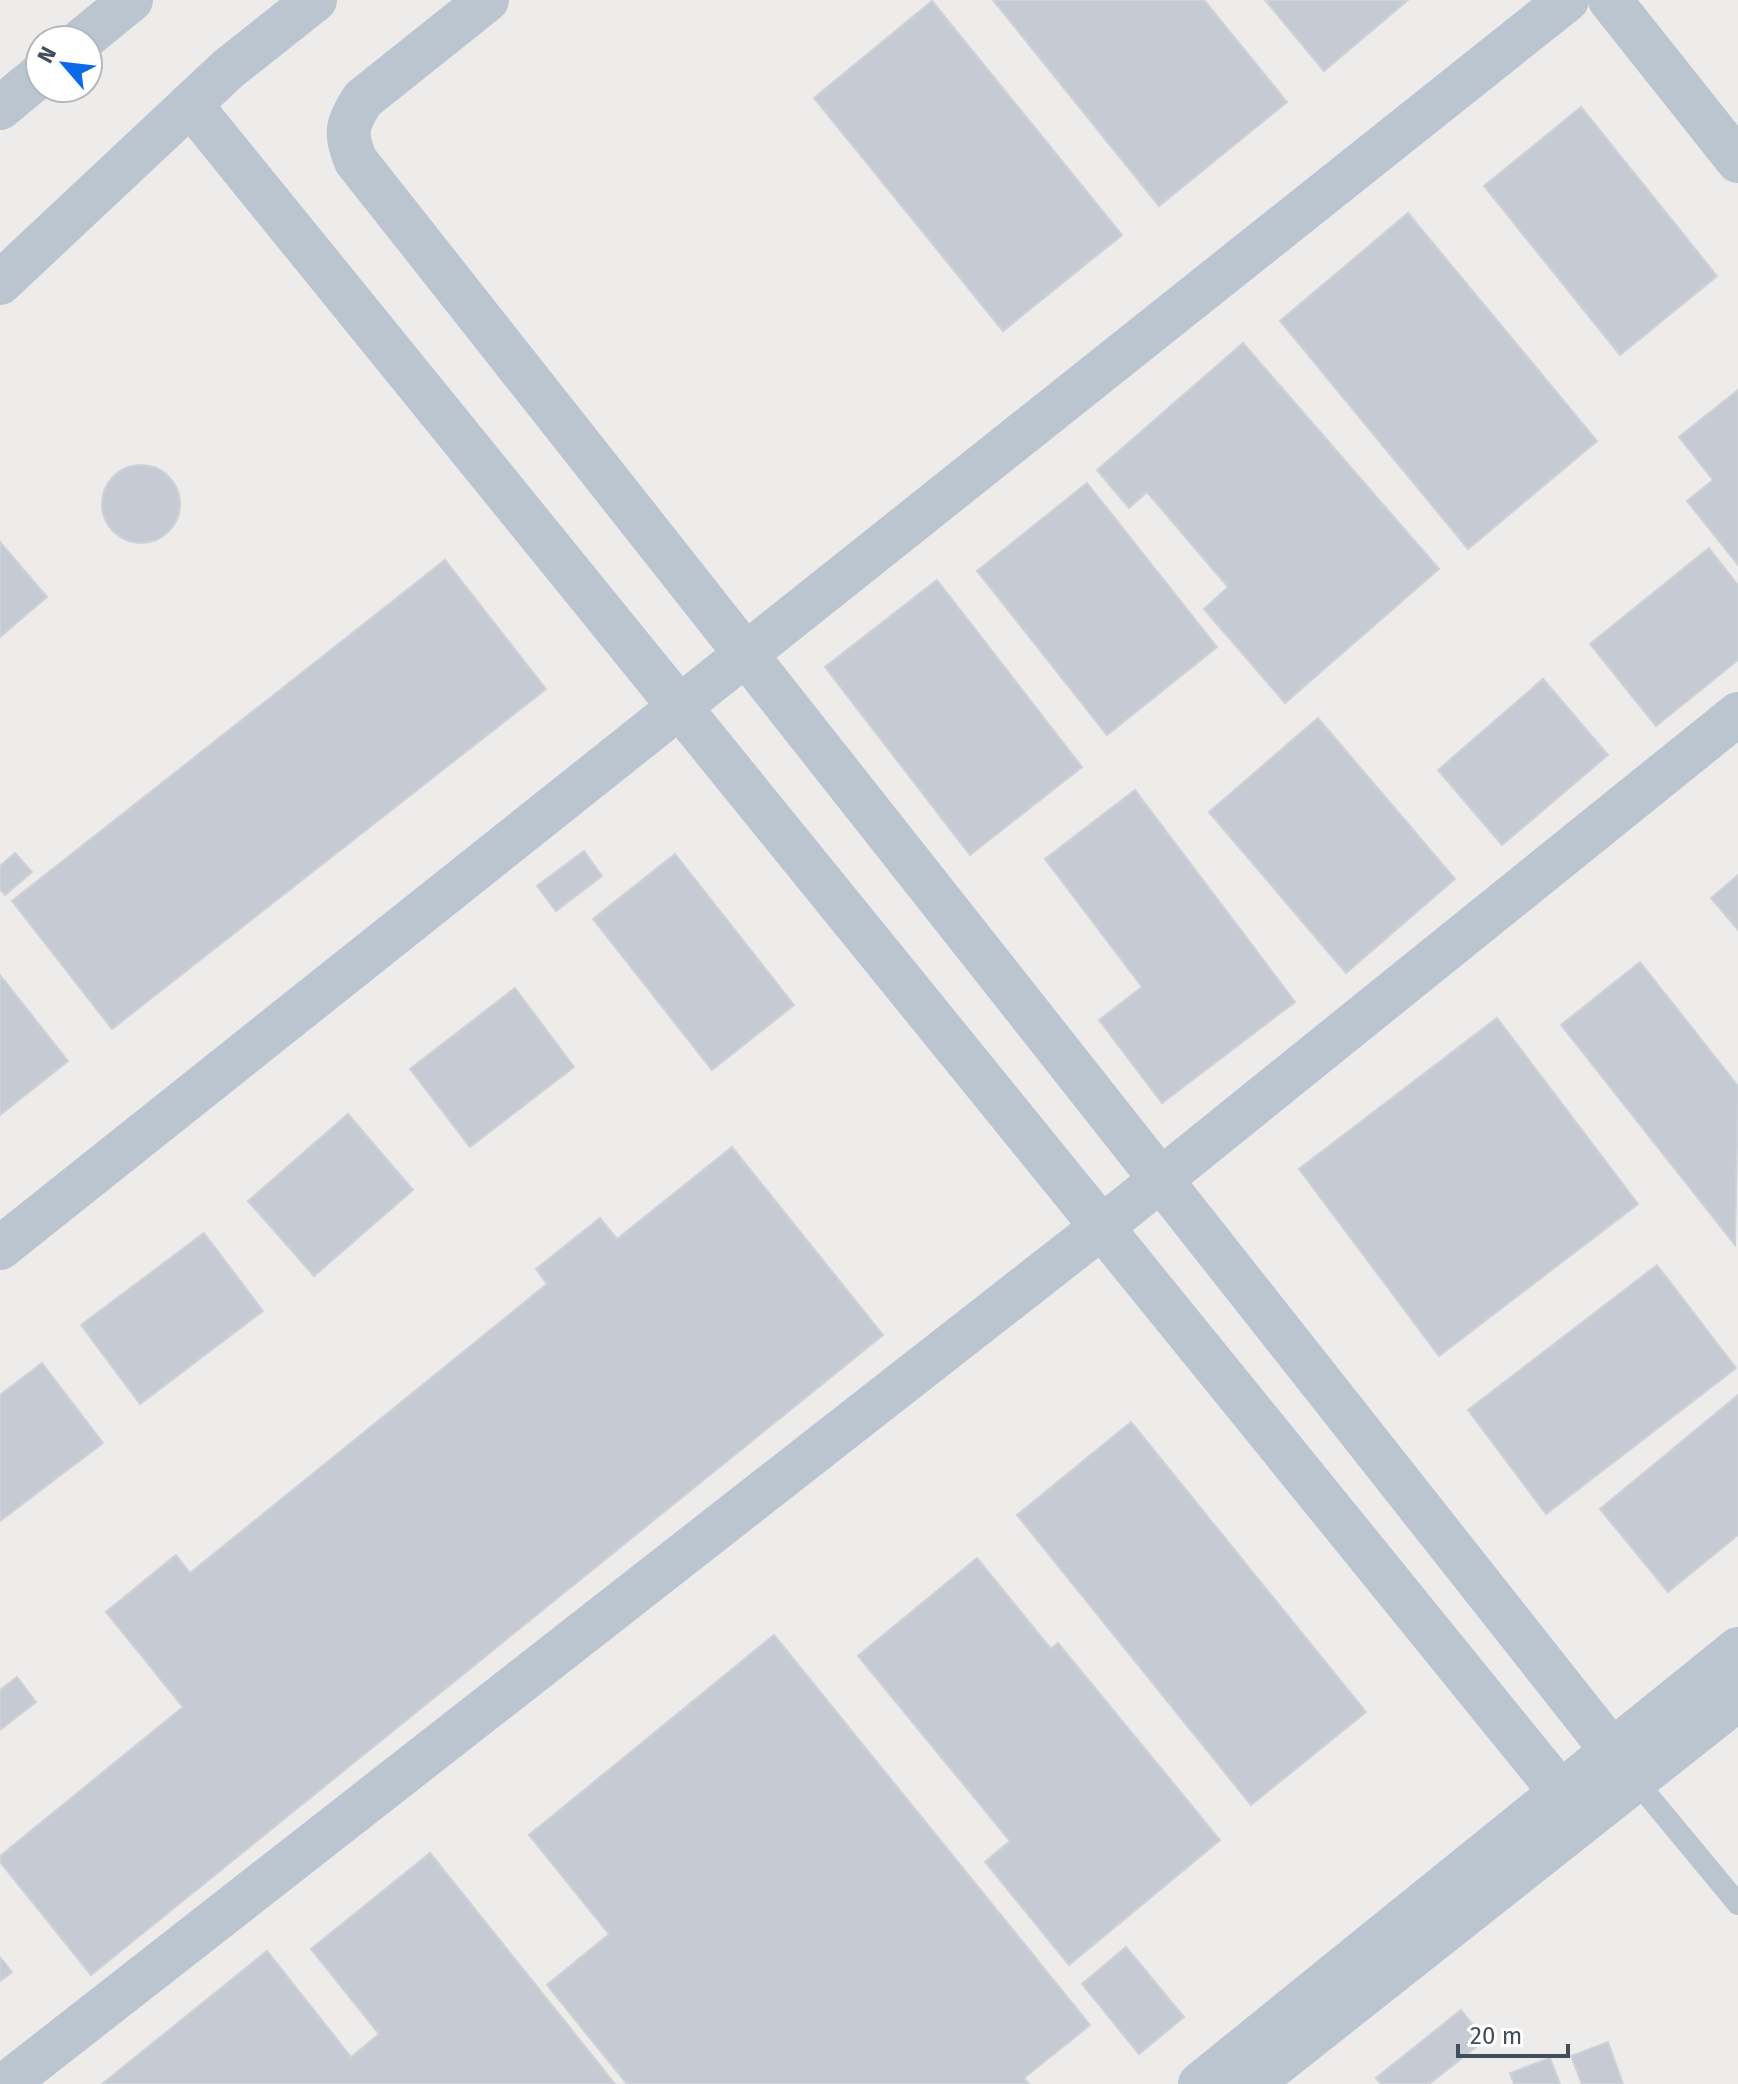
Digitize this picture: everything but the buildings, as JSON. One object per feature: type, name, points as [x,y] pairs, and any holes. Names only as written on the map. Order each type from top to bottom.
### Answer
[{"type":"street","points":[[102,24],[131,0]]},
{"type":"street","points":[[0,283],[228,69],[315,0]]},
{"type":"street","points":[[487,0],[363,99],[348,120],[346,139],[356,161],[1624,1766]]},
{"type":"street","points":[[0,1248],[1567,0]]},
{"type":"street","points":[[1610,0],[1738,161]]},
{"type":"street","points":[[0,108],[24,88]]},
{"type":"street","points":[[190,104],[1573,1806]]},
{"type":"street","points":[[6,2084],[1102,1227],[1738,714]]},
{"type":"street","points":[[1200,2084],[1624,1766],[1738,1649]]},
{"type":"street","points":[[1624,1766],[1738,1699]]},
{"type":"street","points":[[1251,2084],[1573,1806]]},
{"type":"lane","points":[[1624,1766],[1738,1904]]}]
